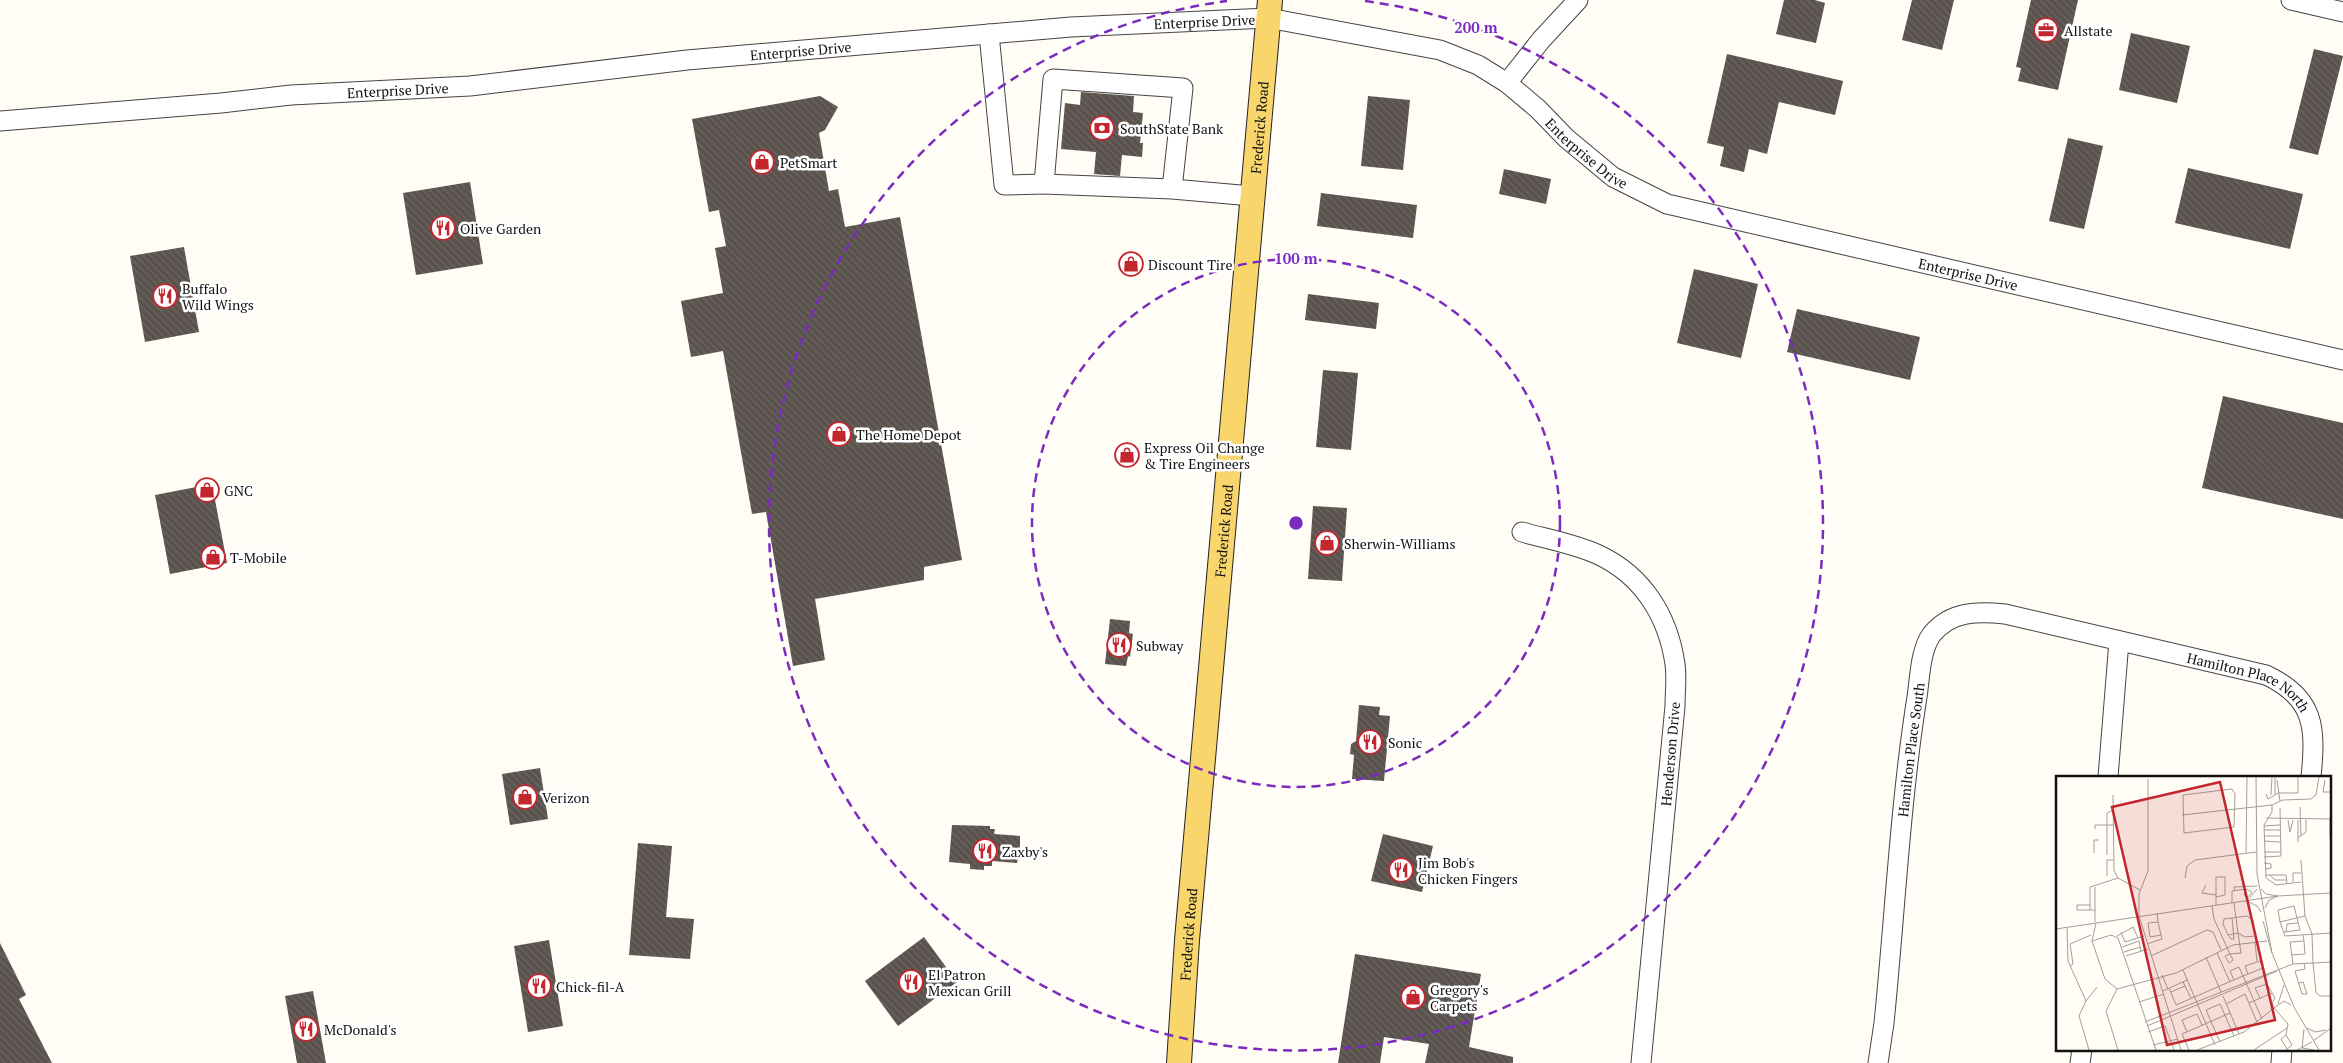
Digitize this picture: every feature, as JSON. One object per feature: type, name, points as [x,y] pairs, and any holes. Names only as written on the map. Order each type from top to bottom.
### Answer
[{"type":"main road","name":"Frederick Road","points":[[1179,1063],[1187,940],[1269,9]]},
{"type":"street","points":[[1506,83],[1541,40],[1578,0]]},
{"type":"street","points":[[2291,0],[2343,12]]},
{"type":"street","name":"Enterprise Drive","points":[[0,121],[221,103],[291,95],[470,86],[687,60],[1269,9],[1440,50],[1478,65],[1506,83],[1538,109],[1566,138],[1613,177],[1667,204],[2343,360]]},
{"type":"street","points":[[989,34],[1004,185],[1044,184],[1172,188],[1252,196]]},
{"type":"street","points":[[1044,184],[1053,78],[1183,88],[1172,188]]},
{"type":"street","name":"Henderson Drive","points":[[1522,532],[1597,554],[1615,563],[1631,575],[1656,605],[1665,624],[1675,664],[1675,706],[1641,1063]]},
{"type":"street","name":"Hamilton Place South","points":[[1878,1063],[1884,1023],[1912,731],[1924,654],[1931,636],[1945,622],[1963,614],[1983,612],[2005,614],[2119,641]]},
{"type":"street","points":[[2108,776],[2119,641]]},
{"type":"street","name":"Hamilton Place North","points":[[2119,641],[2266,675],[2285,684],[2299,696],[2309,715],[2313,736],[2311,776]]},
{"type":"street","points":[[2080,1063],[2082,1050]]},
{"type":"street","points":[[2281,1063],[2282,1050]]},
{"type":"building","points":[[1784,0],[1815,0],[1825,3],[1816,43],[1776,34]]},
{"type":"building","points":[[1912,0],[1954,0],[1942,50],[1902,40]]},
{"type":"building","points":[[2031,0],[2078,0],[2058,90],[2018,81],[2021,68],[2016,67]]},
{"type":"building","points":[[2131,33],[2190,46],[2177,103],[2119,90]]},
{"type":"building","points":[[2314,49],[2343,56],[2318,155],[2289,148]]},
{"type":"building","points":[[1727,54],[1843,81],[1835,115],[1779,102],[1767,154],[1749,149],[1744,172],[1720,166],[1724,147],[1707,143]]},
{"type":"building","name":"SouthState Bank","points":[[1081,92],[1134,96],[1133,112],[1143,113],[1140,143],[1143,143],[1142,157],[1122,155],[1120,176],[1094,174],[1096,152],[1061,149],[1065,103],[1080,105]]},
{"type":"building","name":"The Home Depot","points":[[820,96],[838,107],[825,130],[819,133],[829,191],[838,189],[845,227],[900,217],[962,560],[924,567],[924,580],[815,599],[825,660],[793,666],[766,512],[752,514],[723,351],[691,357],[681,301],[723,293],[715,248],[726,246],[719,210],[709,212],[692,119]]},
{"type":"building","points":[[1368,96],[1410,100],[1403,170],[1361,166]]},
{"type":"building","points":[[2068,138],[2103,146],[2084,229],[2049,221]]},
{"type":"building","points":[[2188,168],[2303,194],[2290,249],[2175,223]]},
{"type":"building","points":[[1504,169],[1551,179],[1546,204],[1499,194]]},
{"type":"building","name":"Olive Garden","points":[[470,182],[483,264],[416,275],[403,193]]},
{"type":"building","points":[[1321,193],[1417,205],[1413,238],[1317,226]]},
{"type":"building","points":[[184,247],[199,332],[145,342],[130,256]]},
{"type":"building","points":[[1694,269],[1758,284],[1741,358],[1677,343]]},
{"type":"building","points":[[1308,294],[1379,303],[1376,329],[1305,320]]},
{"type":"building","points":[[1797,309],[1920,337],[1910,380],[1787,352]]},
{"type":"building","points":[[1323,370],[1358,373],[1351,450],[1316,447]]},
{"type":"building","points":[[2223,396],[2343,423],[2343,519],[2202,488]]},
{"type":"building","points":[[212,484],[227,563],[170,574],[155,495]]},
{"type":"building","name":"Sherwin-Williams","points":[[1313,506],[1347,508],[1342,581],[1308,579]]},
{"type":"building","name":"Subway","points":[[1110,619],[1130,621],[1129,633],[1133,634],[1130,657],[1128,656],[1126,666],[1105,664]]},
{"type":"building","name":"Sonic","points":[[1359,705],[1380,707],[1379,715],[1390,716],[1384,781],[1352,779],[1354,755],[1350,754],[1351,744],[1356,741]]},
{"type":"building","name":"Verizon","points":[[540,768],[548,819],[510,825],[502,774]]},
{"type":"building","name":"Zaxby's","points":[[952,825],[990,826],[990,829],[995,829],[994,834],[1020,836],[1020,858],[1018,858],[1017,863],[992,861],[992,866],[984,866],[984,870],[970,869],[970,864],[949,862]]},
{"type":"building","name":"Jim Bob's Chicken Fingers","points":[[1383,834],[1433,846],[1422,892],[1371,881]]},
{"type":"building","points":[[638,843],[672,846],[666,917],[694,919],[690,959],[629,955]]},
{"type":"building","name":"El Patron Mexican Grill","points":[[924,937],[957,982],[898,1026],[865,981]]},
{"type":"building","name":"Chick-fil-A","points":[[549,940],[563,1026],[528,1032],[514,946]]},
{"type":"building","points":[[0,943],[26,995],[19,999],[52,1063],[0,1063]]},
{"type":"building","name":"Gregory's Carpets","points":[[1355,954],[1481,974],[1469,1047],[1513,1057],[1513,1063],[1425,1063],[1429,1044],[1384,1037],[1380,1063],[1338,1063]]},
{"type":"building","name":"McDonald's","points":[[313,991],[326,1063],[297,1063],[285,996]]},
{"type":"place","name":"Allstate","points":[[2046,30]]},
{"type":"place","name":"SouthState Bank","points":[[1102,128]]},
{"type":"place","name":"PetSmart","points":[[762,162]]},
{"type":"place","name":"Olive Garden","points":[[443,228]]},
{"type":"place","name":"Discount Tire","points":[[1131,264]]},
{"type":"place","name":"Buffalo Wild Wings","points":[[165,296]]},
{"type":"place","name":"The Home Depot","points":[[839,434]]},
{"type":"place","name":"Express Oil Change & Tire Engineers","points":[[1127,455]]},
{"type":"place","name":"GNC","points":[[207,490]]},
{"type":"place","name":"Sherwin-Williams","points":[[1327,543]]},
{"type":"place","name":"T-Mobile","points":[[213,557]]},
{"type":"place","name":"Subway","points":[[1119,645]]},
{"type":"place","name":"Sonic","points":[[1370,742]]},
{"type":"place","name":"Verizon","points":[[525,797]]},
{"type":"place","name":"Zaxby's","points":[[985,851]]},
{"type":"place","name":"Jim Bob's Chicken Fingers","points":[[1401,870]]},
{"type":"place","name":"El Patron Mexican Grill","points":[[911,982]]},
{"type":"place","name":"Chick-fil-A","points":[[539,986]]},
{"type":"place","name":"Gregory's Carpets","points":[[1413,997]]},
{"type":"place","name":"McDonald's","points":[[306,1029]]}]
